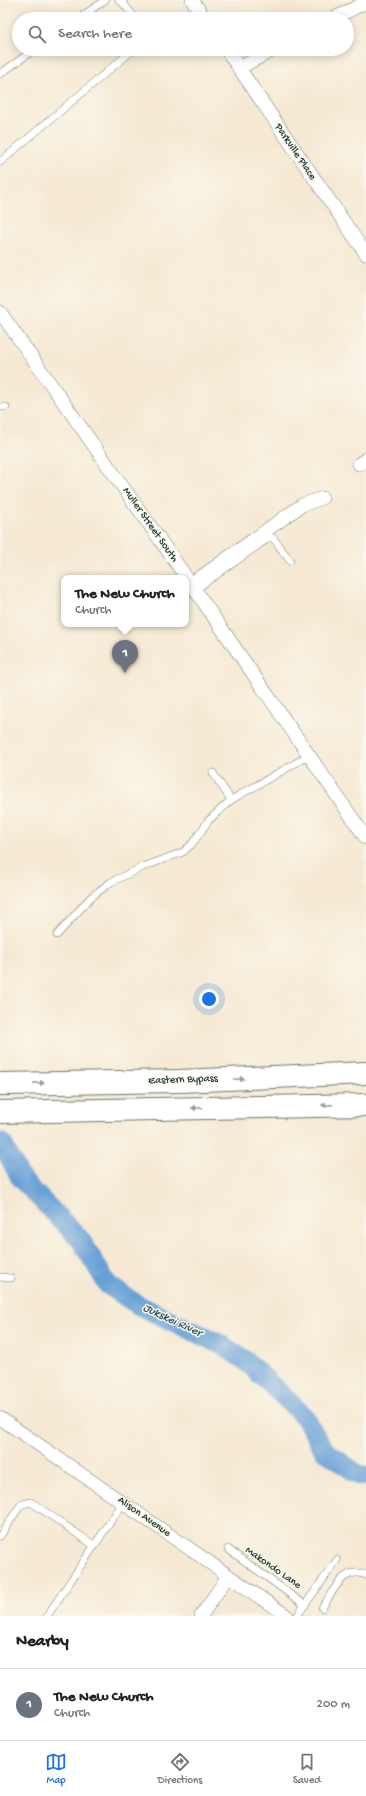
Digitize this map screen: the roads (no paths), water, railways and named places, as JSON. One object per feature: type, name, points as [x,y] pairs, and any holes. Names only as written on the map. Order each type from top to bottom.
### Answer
[{"type":"highway","name":"Eastern Bypass","points":[[0,1084],[179,1081],[366,1073]]},
{"type":"highway","points":[[0,1112],[366,1104]]},
{"type":"street","points":[[192,0],[200,12]]},
{"type":"street","points":[[347,12],[366,2]]},
{"type":"street","name":"Parkville Place","points":[[231,56],[366,254]]},
{"type":"street","points":[[239,68],[262,56]]},
{"type":"street","name":"Muller Street South","points":[[0,312],[185,575]]},
{"type":"street","points":[[193,587],[302,506],[322,498]]},
{"type":"street","name":"Muller Street South","points":[[189,581],[308,756],[366,838]]},
{"type":"street","name":"Alison Avenue","points":[[0,1418],[287,1616]]},
{"type":"street","points":[[201,1616],[228,1576]]},
{"type":"lane","points":[[88,12],[105,0]]},
{"type":"lane","points":[[119,0],[130,12]]},
{"type":"lane","points":[[0,74],[25,56]]},
{"type":"lane","points":[[0,162],[126,56]]},
{"type":"lane","points":[[193,587],[270,537],[274,539],[290,561]]},
{"type":"lane","points":[[57,935],[90,898],[112,882],[142,867],[183,852],[192,844],[209,820],[231,800],[308,756]]},
{"type":"lane","points":[[213,773],[231,800]]},
{"type":"lane","points":[[0,1277],[11,1278]]},
{"type":"lane","points":[[0,1536],[20,1506],[31,1502],[95,1546]]},
{"type":"lane","points":[[47,1616],[123,1503]]},
{"type":"lane","name":"Makondo Lane","points":[[228,1549],[305,1605]]},
{"type":"lane","points":[[297,1616],[337,1560]]},
{"type":"lane","points":[[322,1608],[345,1576],[356,1572],[366,1575]]},
{"type":"waterway","name":"Jukskei River","points":[[2,1143],[21,1179],[80,1239],[108,1285],[138,1305],[222,1345],[246,1361],[304,1416],[324,1450],[360,1476],[366,1476]]},
{"type":"place","name":"The New Church","points":[[125,673]]}]
